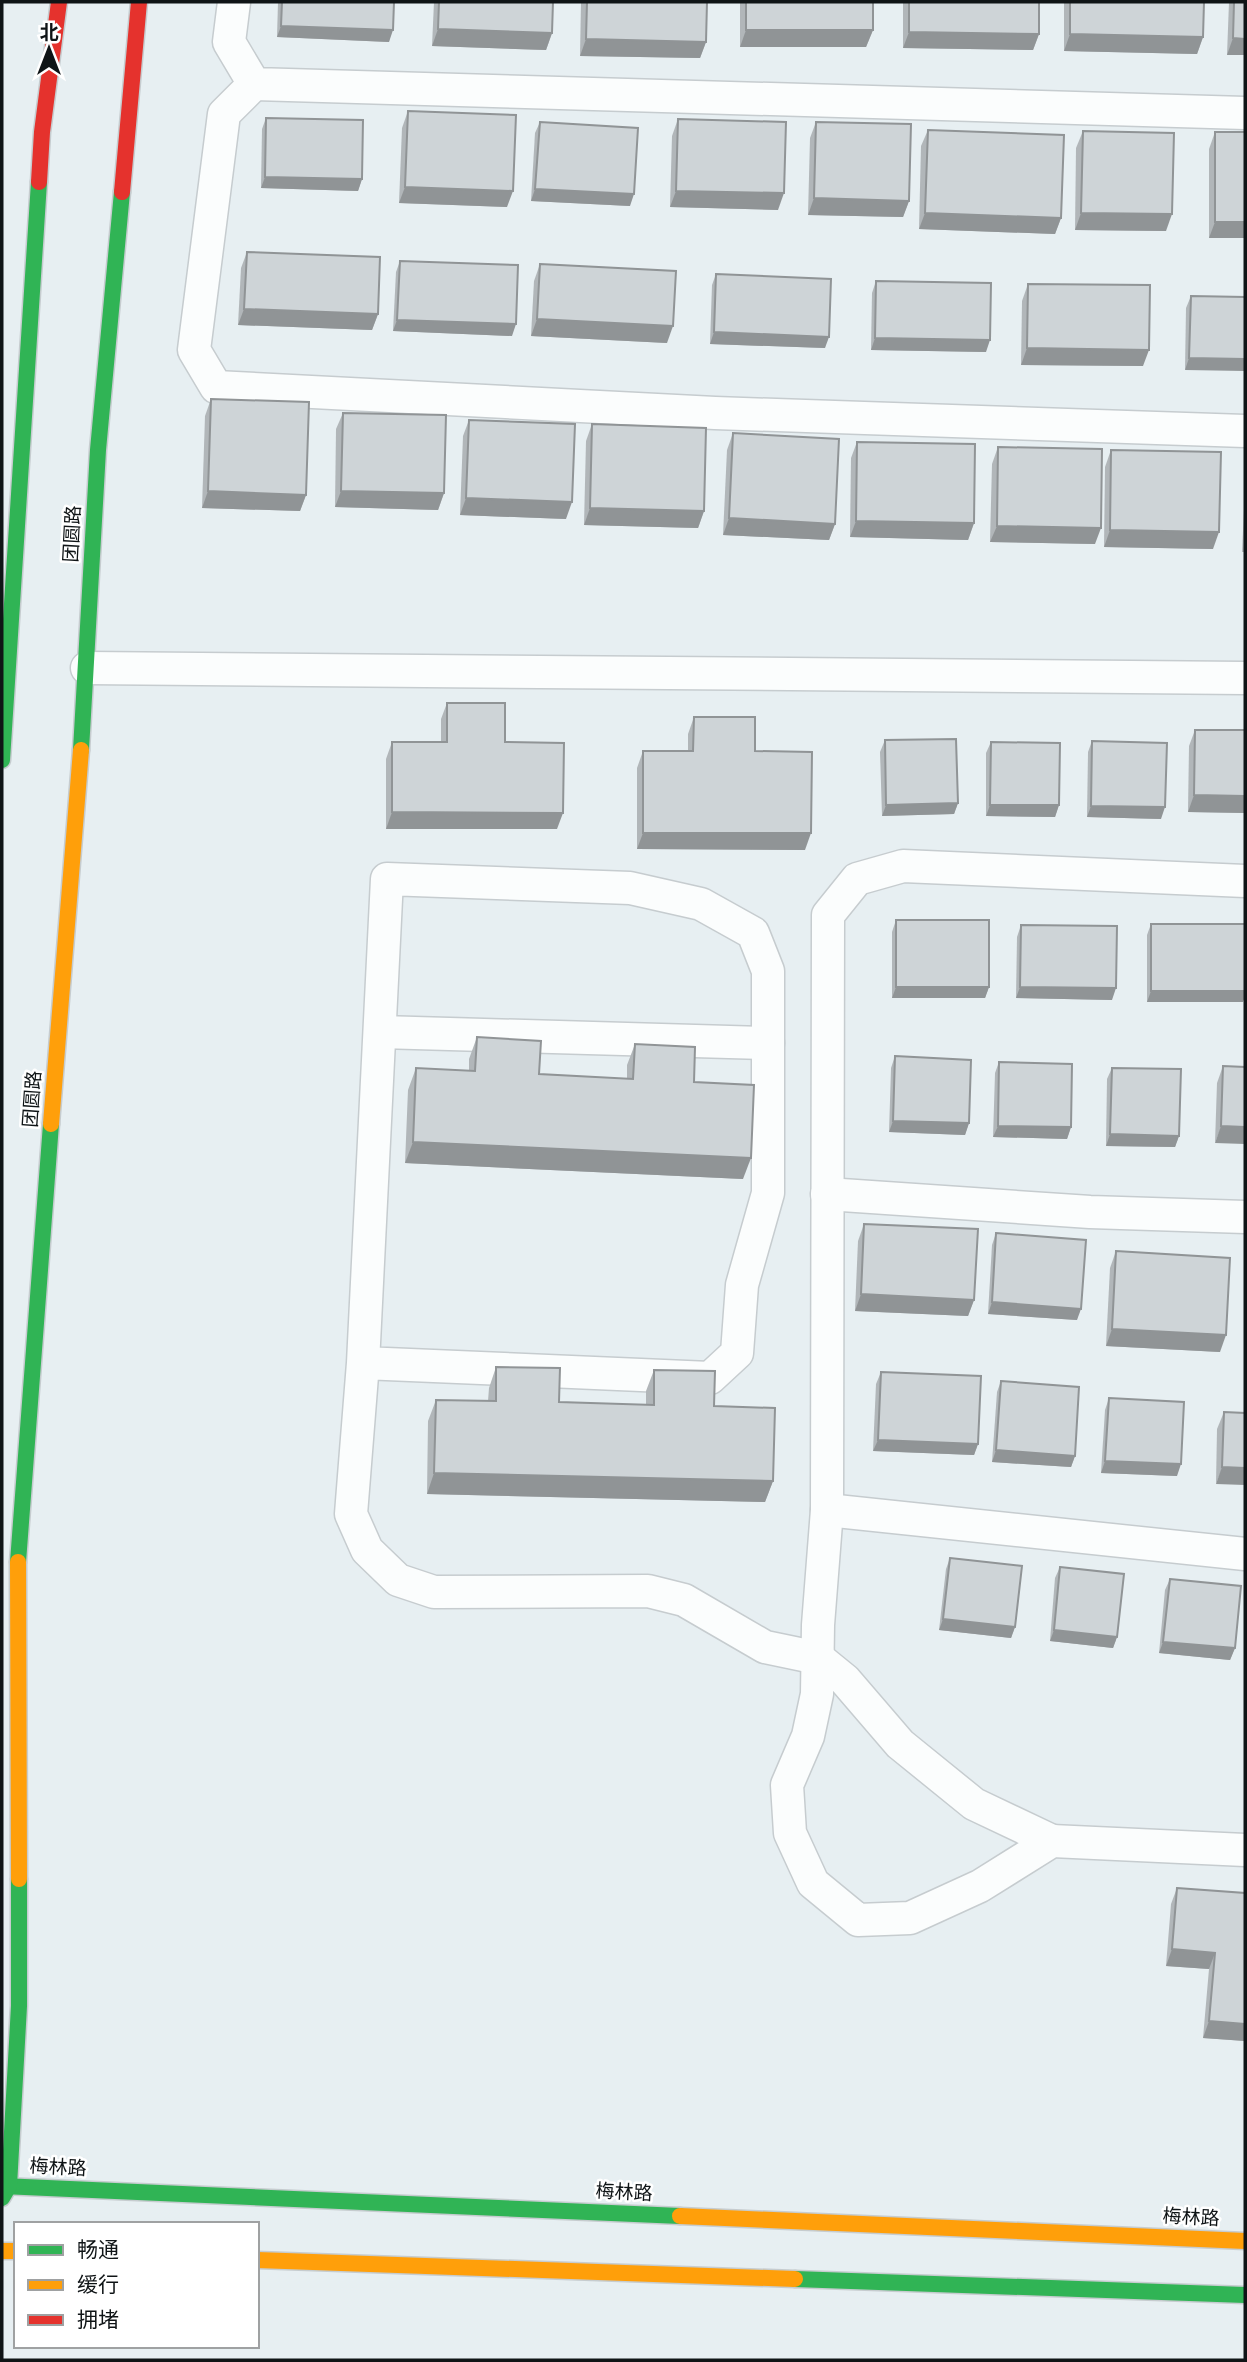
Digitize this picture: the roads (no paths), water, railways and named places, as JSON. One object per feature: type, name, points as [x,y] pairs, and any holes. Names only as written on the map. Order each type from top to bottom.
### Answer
[{"type":"street","points":[[2,760],[42,132],[59,2]]},
{"type":"street","name":"团圆路","points":[[4,2190],[19,2006],[18,1549],[87,668],[98,450],[139,2]]},
{"type":"street","points":[[234,2],[229,42],[254,84]]},
{"type":"street","points":[[1245,113],[254,84],[224,114],[194,350],[216,387],[715,413],[1245,431]]},
{"type":"street","points":[[87,668],[1245,678]]},
{"type":"street","points":[[1052,1841],[980,1886],[910,1918],[858,1920],[813,1882],[790,1833],[788,1784],[808,1736],[817,1694],[827,1510],[828,915],[856,879],[903,866],[1245,881]]},
{"type":"street","points":[[363,1363],[710,1378],[737,1353],[742,1285],[768,1193],[768,971],[753,933],[701,904],[630,888],[387,879],[363,1363],[351,1514],[367,1550],[398,1580],[434,1592],[648,1591],[684,1600],[765,1647],[818,1658],[845,1680],[900,1744],[974,1804],[1052,1841],[1245,1850]]},
{"type":"street","points":[[380,1032],[768,1043]]},
{"type":"street","points":[[827,1194],[1090,1212],[1245,1217]]},
{"type":"street","points":[[827,1510],[1245,1554]]},
{"type":"street","name":"梅林路","points":[[4,2190],[1245,2241]]},
{"type":"street","points":[[259,2260],[1245,2295]]}]
